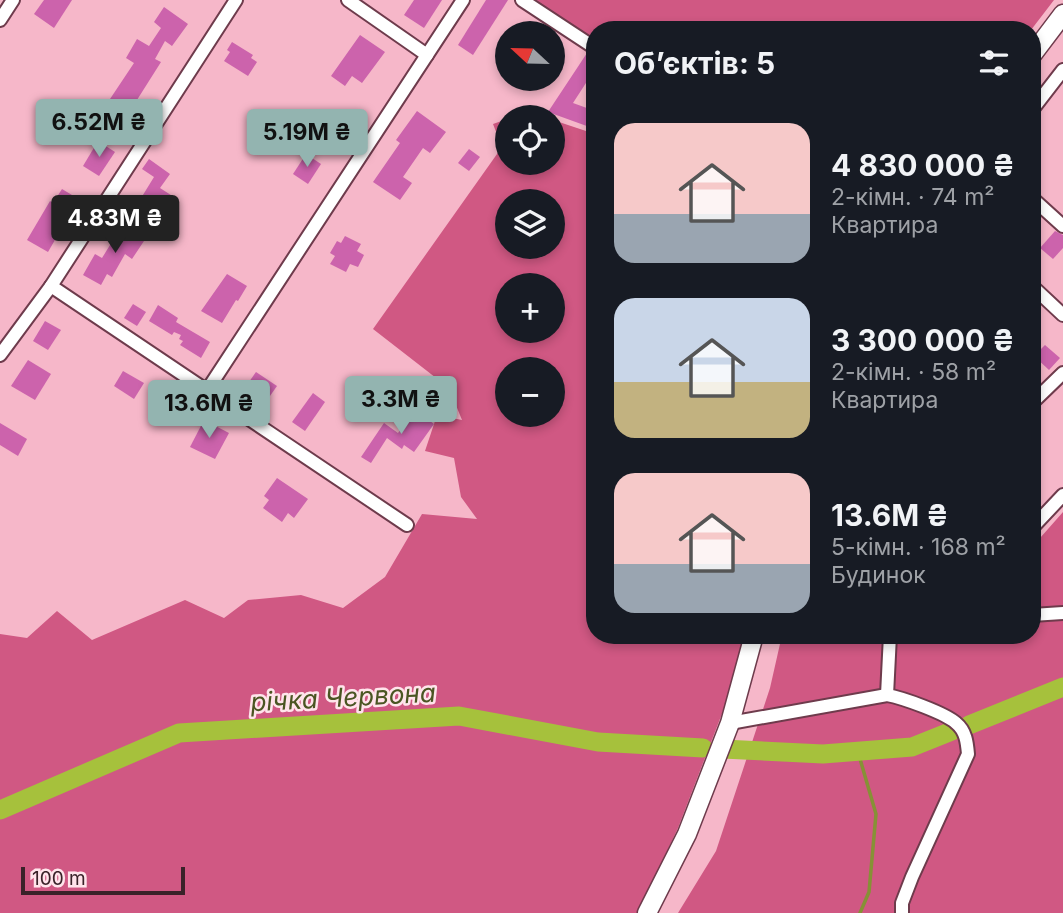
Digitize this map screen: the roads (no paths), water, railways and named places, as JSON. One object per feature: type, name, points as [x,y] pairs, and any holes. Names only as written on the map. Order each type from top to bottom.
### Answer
[{"type":"street","points":[[0,20],[13,0]]},
{"type":"street","points":[[0,355],[51,286],[236,0]]},
{"type":"street","points":[[348,0],[427,55]]},
{"type":"street","points":[[208,390],[463,0]]},
{"type":"street","points":[[522,0],[586,42]]},
{"type":"street","points":[[1041,43],[1063,14]]},
{"type":"street","points":[[1041,102],[1058,87],[1063,70]]},
{"type":"street","points":[[1041,206],[1063,226]]},
{"type":"street","points":[[51,286],[407,525]]},
{"type":"street","points":[[1041,294],[1063,315]]},
{"type":"street","points":[[1041,394],[1063,373]]},
{"type":"street","points":[[1041,518],[1063,495]]},
{"type":"street","points":[[1041,614],[1063,613]]},
{"type":"street","points":[[647,913],[687,834],[730,723],[752,644]]},
{"type":"street","points":[[887,695],[890,644]]},
{"type":"street","points":[[730,723],[887,695],[905,699],[957,723],[966,736],[968,754],[912,877],[902,903],[902,913]]},
{"type":"waterway","name":"річка Червона","points":[[969,725],[1063,687]]},
{"type":"waterway","name":"річка Червона","points":[[0,810],[179,733],[459,716],[598,742],[703,748]]},
{"type":"waterway","points":[[723,749],[823,754],[912,747],[952,731]]},
{"type":"waterway","points":[[858,752],[876,814],[869,892],[860,913]]}]
